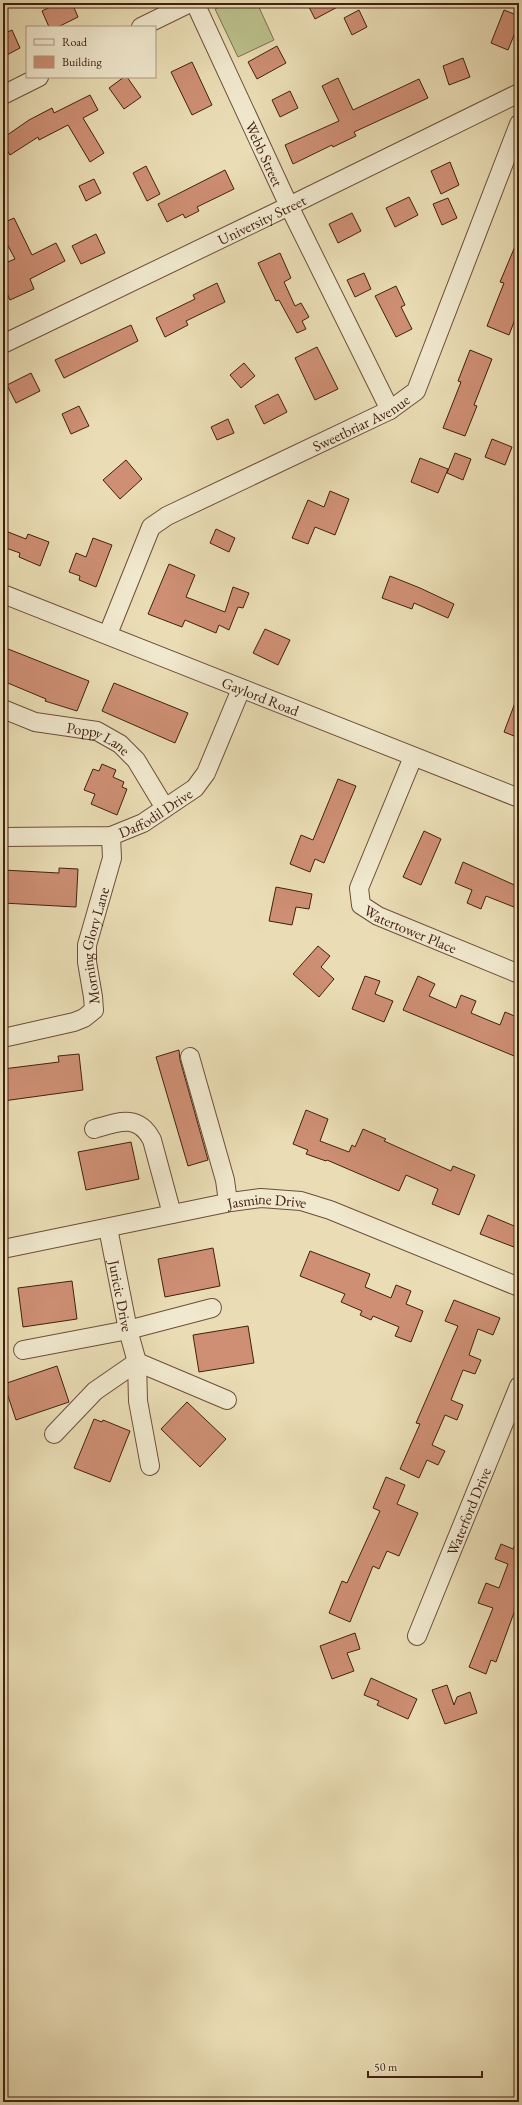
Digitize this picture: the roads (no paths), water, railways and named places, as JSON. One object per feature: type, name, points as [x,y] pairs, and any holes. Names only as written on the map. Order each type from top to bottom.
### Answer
[{"type":"street","points":[[143,26],[190,3]]},
{"type":"street","name":"Webb Street","points":[[195,3],[289,206],[390,410]]},
{"type":"street","points":[[3,95],[37,78]]},
{"type":"street","name":"University Street","points":[[3,344],[289,206],[519,92]]},
{"type":"street","name":"Sweetbriar Avenue","points":[[108,634],[151,527],[167,516],[390,410],[416,390],[423,376],[519,124]]},
{"type":"street","name":"Gaylord Road","points":[[3,594],[108,634],[241,689],[519,798]]},
{"type":"street","name":"Daffodil Drive","points":[[3,837],[111,836],[143,823],[195,788],[206,773],[241,689]]},
{"type":"street","name":"Poppy Lane","points":[[3,709],[35,722],[97,731],[120,744],[136,760],[165,808]]},
{"type":"street","name":"Watertower Place","points":[[414,757],[359,888],[361,905],[378,916],[519,974]]},
{"type":"street","name":"Morning Glory Lane","points":[[3,1038],[74,1022],[84,1018],[94,1010],[87,962],[87,945],[112,858],[111,836]]},
{"type":"street","points":[[190,1057],[225,1180],[228,1202]]},
{"type":"street","points":[[94,1129],[124,1122],[136,1122],[147,1130],[152,1140],[172,1214]]},
{"type":"street","name":"Jasmine Drive","points":[[3,1249],[228,1202],[261,1198],[301,1201],[330,1210],[519,1287]]},
{"type":"street","name":"Juricic Drive","points":[[108,1228],[128,1330],[137,1362],[138,1401],[150,1466]]},
{"type":"street","points":[[23,1350],[128,1330],[212,1308]]},
{"type":"street","points":[[54,1434],[95,1391],[137,1362],[226,1400]]},
{"type":"street","name":"Waterford Drive","points":[[417,1636],[519,1386]]}]
